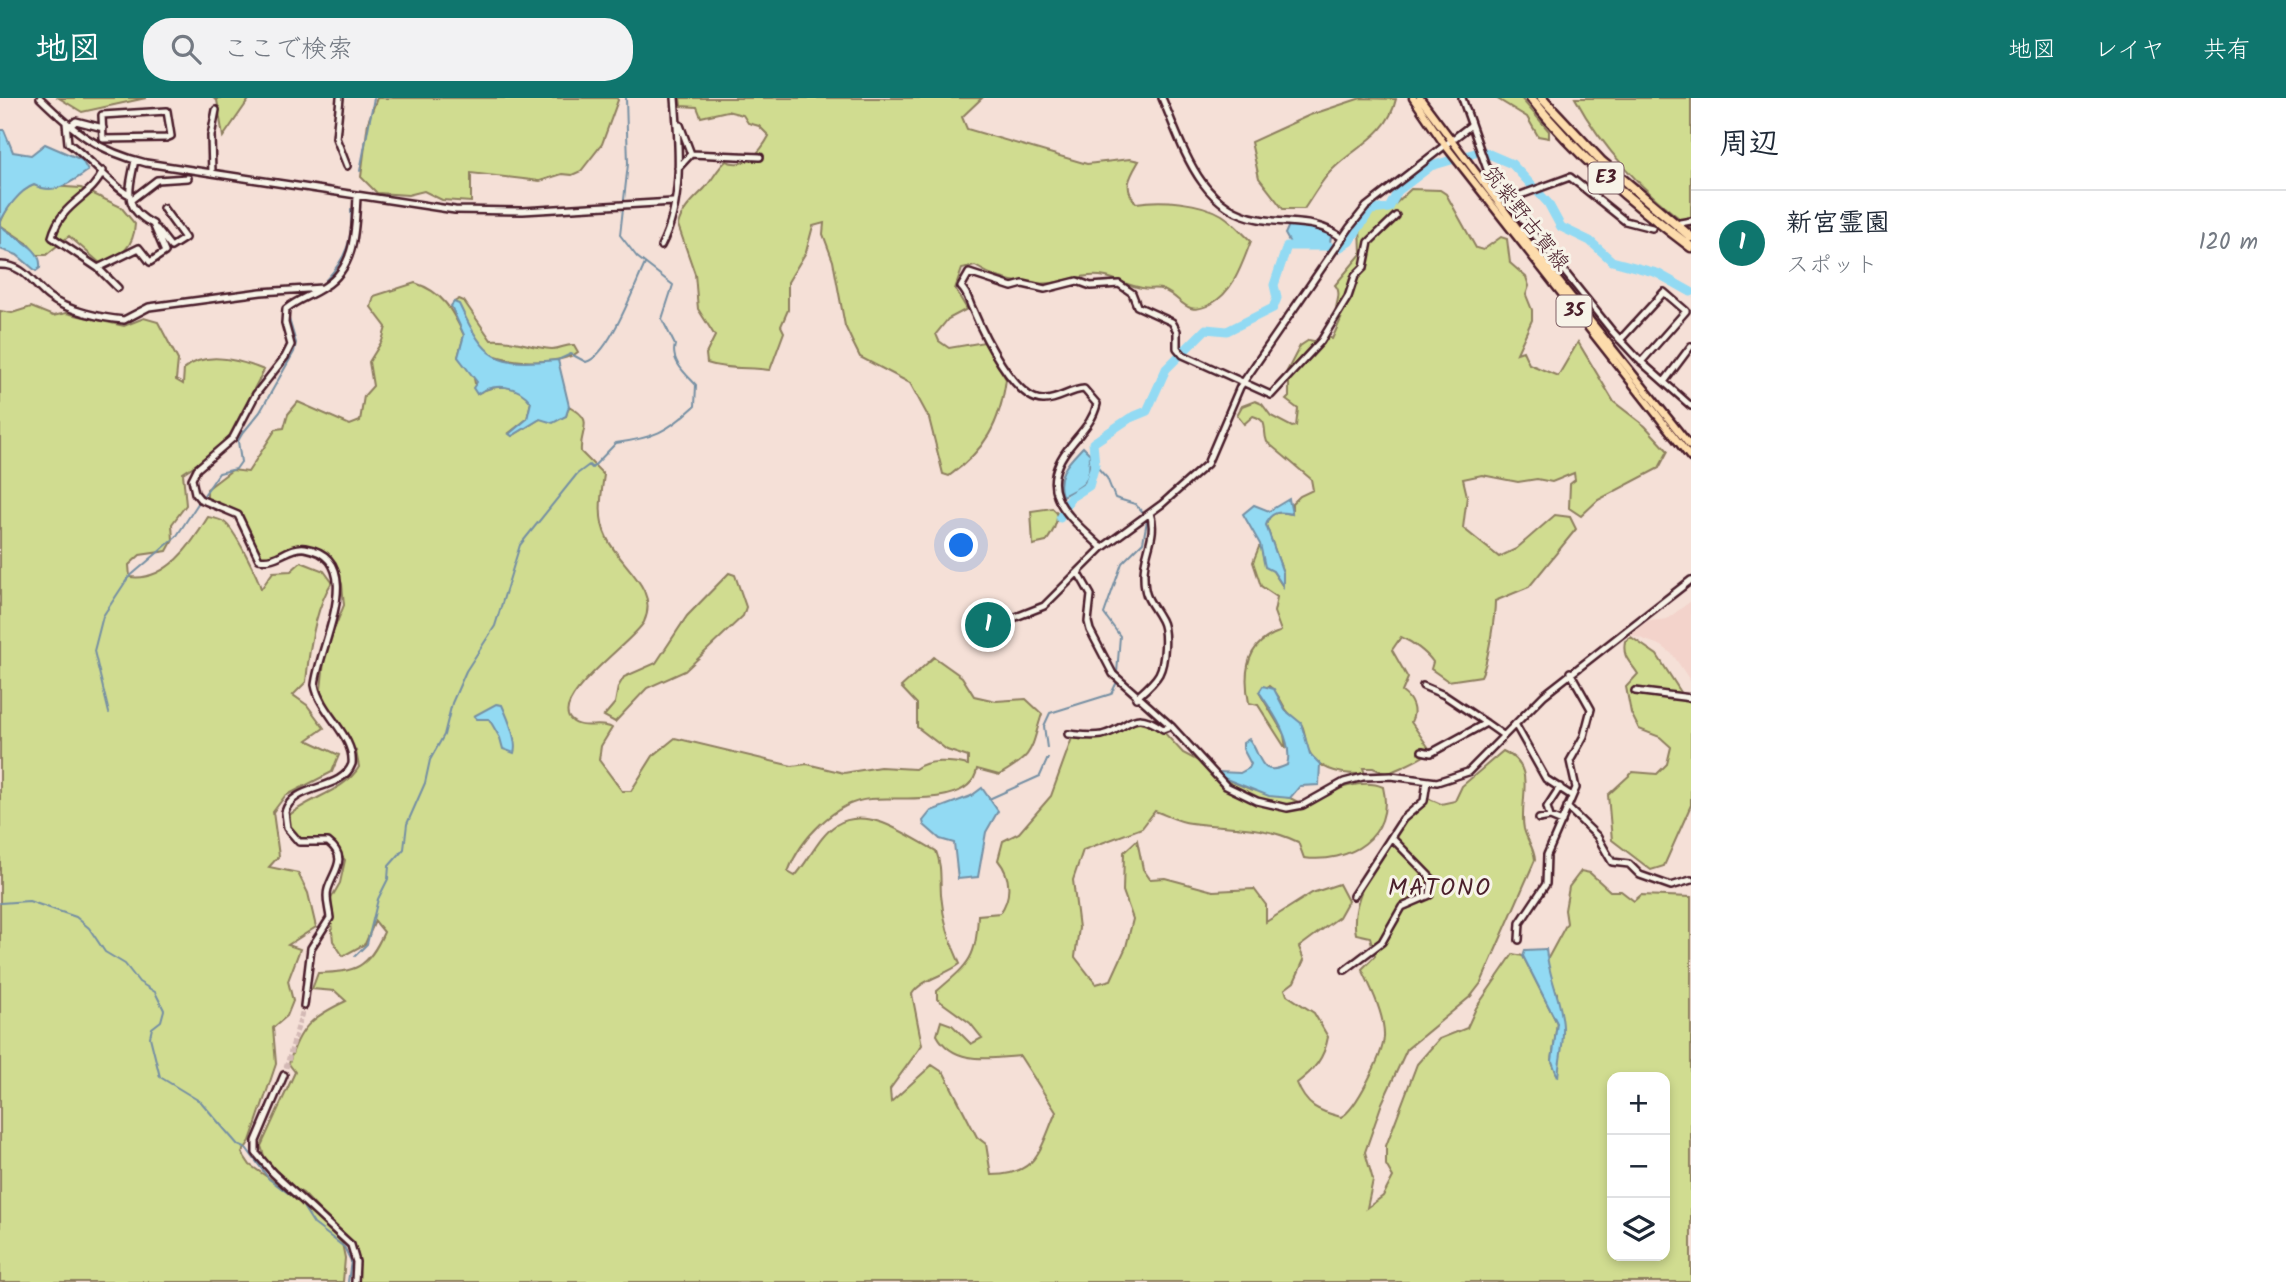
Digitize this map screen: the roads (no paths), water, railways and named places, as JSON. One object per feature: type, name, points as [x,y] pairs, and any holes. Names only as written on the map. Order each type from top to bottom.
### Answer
[{"type":"highway","name":"E3","points":[[1531,98],[1564,136],[1623,194],[1691,247]]},
{"type":"highway","name":"E3","points":[[1542,98],[1601,162],[1691,237]]},
{"type":"main road","name":"筑紫野古賀線","points":[[1413,98],[1688,444],[1691,458]]},
{"type":"main road","name":"筑紫野古賀線","points":[[1420,98],[1448,143]]},
{"type":"street","points":[[40,98],[68,125],[93,144],[115,155],[357,197],[489,212],[673,202]]},
{"type":"street","points":[[340,98],[336,138],[347,166]]},
{"type":"street","points":[[662,246],[673,223],[680,150],[675,98]]},
{"type":"street","points":[[1162,98],[1193,170],[1200,182],[1221,202],[1260,220],[1321,225],[1342,238]]},
{"type":"street","points":[[1462,98],[1480,152],[1507,200],[1620,340],[1691,406]]},
{"type":"street","points":[[212,173],[211,136],[216,110]]},
{"type":"street","points":[[167,111],[171,120],[171,136],[166,138],[103,139],[103,128],[102,115],[167,111]]},
{"type":"street","points":[[677,119],[691,154]]},
{"type":"street","points":[[68,125],[76,121],[103,128]]},
{"type":"street","points":[[68,125],[68,143],[103,171],[117,190],[130,197]]},
{"type":"street","points":[[986,625],[998,624],[1044,606],[1079,574],[1102,548],[1150,513],[1207,464],[1244,380],[1366,207],[1471,125]]},
{"type":"street","points":[[677,168],[691,154],[760,157]]},
{"type":"street","points":[[135,160],[130,197],[136,214],[153,224],[172,247],[185,238],[163,208]]},
{"type":"street","points":[[103,171],[97,184],[70,204],[52,237],[98,268],[118,288]]},
{"type":"street","points":[[1507,200],[1570,177],[1625,221],[1652,228]]},
{"type":"street","points":[[130,197],[157,180],[188,178]]},
{"type":"street","points":[[304,1006],[310,948],[330,918],[327,893],[339,869],[339,856],[328,842],[299,842],[287,828],[285,811],[293,799],[340,779],[352,764],[351,750],[318,701],[315,685],[339,587],[338,575],[321,553],[304,548],[297,548],[269,561],[259,559],[252,549],[241,519],[230,509],[201,499],[195,493],[192,479],[197,469],[233,438],[256,394],[285,357],[291,345],[285,323],[286,309],[297,299],[323,288],[339,274],[354,248],[357,197]]},
{"type":"street","points":[[1102,548],[1061,506],[1054,486],[1056,469],[1064,452],[1087,426],[1097,404],[1084,389],[1073,390],[1045,401],[1024,395],[972,310],[969,295],[961,287],[969,273],[1012,287],[1023,284],[1045,289],[1077,281],[1091,286],[1119,284],[1132,293],[1137,306],[1172,322],[1177,331],[1176,344],[1181,353],[1244,380],[1271,395],[1291,369],[1321,341],[1348,297],[1355,276],[1364,267],[1369,242],[1395,216]]},
{"type":"street","points":[[1680,223],[1691,221]]},
{"type":"street","points":[[98,268],[139,248],[150,262],[166,252],[153,224]]},
{"type":"street","points":[[0,265],[18,269],[50,298],[65,306],[124,320],[149,307],[261,292],[323,288]]},
{"type":"street","points":[[1620,340],[1664,292],[1686,311],[1642,362]]},
{"type":"street","points":[[1664,382],[1691,346]]},
{"type":"street","points":[[1136,698],[1154,681],[1162,664],[1162,621],[1146,600],[1144,592],[1144,559],[1153,535],[1150,513]]},
{"type":"street","points":[[1079,574],[1091,595],[1088,622],[1090,630],[1113,674],[1136,698],[1171,726],[1214,776],[1257,801],[1281,808],[1303,804],[1344,782],[1363,777],[1391,776],[1427,782],[1445,780],[1468,772],[1570,672],[1691,580]]},
{"type":"street","points":[[1519,940],[1520,923],[1546,884],[1548,855],[1576,788],[1570,761],[1584,736],[1591,705],[1570,672]]},
{"type":"street","points":[[1423,686],[1444,695],[1503,735]]},
{"type":"street","points":[[1635,691],[1691,698]]},
{"type":"street","points":[[1068,734],[1101,735],[1136,718],[1149,719],[1164,729],[1171,726]]},
{"type":"street","points":[[1422,751],[1431,753],[1486,723]]},
{"type":"street","points":[[1515,724],[1542,773],[1572,796]]},
{"type":"street","points":[[1353,896],[1403,819],[1424,801],[1427,782]]},
{"type":"street","points":[[1550,817],[1548,804],[1560,788]]},
{"type":"street","points":[[1567,807],[1597,836],[1612,862],[1629,864],[1640,875],[1671,886],[1691,880]]},
{"type":"street","points":[[1539,819],[1550,817],[1562,822]]},
{"type":"street","points":[[1345,970],[1382,942],[1402,908],[1430,895],[1432,878],[1392,838]]},
{"type":"street","points":[[284,1075],[256,1141],[256,1153],[272,1173],[351,1245],[356,1262],[355,1282]]},
{"type":"water","points":[[0,130],[4,130],[13,152],[31,155],[45,144],[82,160],[88,171],[56,188],[34,185],[29,187],[14,201],[0,223]]},
{"type":"water","points":[[0,225],[37,254],[40,268],[36,271],[17,255],[0,249]]},
{"type":"water","points":[[1289,225],[1318,228],[1331,236],[1330,243],[1290,243],[1285,234]]},
{"type":"water","points":[[454,302],[459,304],[477,338],[495,356],[519,362],[558,360],[569,406],[566,416],[553,423],[540,419],[512,436],[509,434],[527,419],[531,402],[520,392],[506,387],[491,388],[477,394],[473,388],[477,382],[458,357],[464,335],[451,306]]},
{"type":"water","points":[[1083,447],[1090,454],[1088,477],[1078,488],[1062,496],[1062,475],[1068,463]]},
{"type":"water","points":[[1289,499],[1292,514],[1276,513],[1266,525],[1283,573],[1283,586],[1273,571],[1265,567],[1260,544],[1243,514],[1254,505],[1269,511]]},
{"type":"water","points":[[1263,686],[1274,689],[1285,710],[1301,723],[1310,754],[1320,764],[1319,785],[1300,786],[1290,798],[1269,796],[1221,777],[1219,772],[1240,773],[1249,768],[1251,764],[1243,749],[1243,743],[1249,739],[1266,767],[1278,769],[1287,765],[1285,736],[1259,692]]},
{"type":"water","points":[[496,704],[502,705],[509,722],[515,742],[514,753],[503,749],[489,719],[477,719],[474,716]]},
{"type":"water","points":[[982,788],[998,811],[986,832],[978,877],[958,879],[954,843],[940,839],[923,821],[931,811],[971,796]]},
{"type":"water","points":[[1546,949],[1563,1027],[1558,1078],[1552,1061],[1557,1023],[1523,956],[1525,950]]},
{"type":"waterway","points":[[360,171],[374,98]]},
{"type":"waterway","points":[[355,956],[367,944],[378,899],[388,879],[389,866],[404,849],[407,824],[425,783],[430,760],[444,735],[452,703],[466,671],[495,626],[520,545],[577,474],[589,465],[592,468],[616,443],[659,432],[695,406],[696,385],[677,362],[675,345],[662,319],[673,285],[637,257],[620,235],[628,164],[626,98]]},
{"type":"waterway","points":[[1339,248],[1349,242],[1371,210],[1389,208],[1398,191],[1431,166],[1482,151],[1512,164],[1548,203],[1561,227],[1590,241],[1612,261],[1657,273],[1691,292]]},
{"type":"waterway","points":[[325,281],[347,248],[351,230],[351,209]]},
{"type":"waterway","points":[[1060,518],[1070,498],[1089,486],[1095,465],[1093,443],[1130,418],[1147,411],[1166,369],[1206,329],[1227,331],[1273,308],[1277,298],[1274,285],[1287,246],[1329,246]]},
{"type":"waterway","points":[[558,360],[571,354],[586,362],[595,357],[612,334],[645,264]]},
{"type":"waterway","points":[[306,300],[315,296]]},
{"type":"waterway","points":[[202,498],[219,473],[236,469],[241,462],[238,441],[260,412],[294,352],[296,343],[289,319]]},
{"type":"waterway","points":[[1095,465],[1107,478],[1115,498],[1135,504],[1142,512]]},
{"type":"waterway","points":[[109,713],[94,651],[103,616],[128,578],[176,537],[199,502]]},
{"type":"waterway","points":[[1117,673],[1120,636],[1104,614],[1122,563],[1143,542],[1147,521]]},
{"type":"waterway","points":[[1047,748],[1044,726],[1050,713],[1111,694],[1117,682]]},
{"type":"waterway","points":[[989,799],[1040,776],[1048,758]]},
{"type":"waterway","points":[[0,903],[29,901],[76,917],[89,928],[105,952],[125,964],[139,982],[155,992],[164,1010],[161,1021],[152,1028],[150,1037],[160,1077],[201,1102],[238,1145],[247,1149],[269,1179],[300,1202],[314,1224],[344,1247],[351,1261],[348,1282]]},
{"type":"tunnel","points":[[284,1075],[304,1006]]},
{"type":"place","name":"新宮霊園","points":[[988,625]]},
{"type":"district","name":"MATONO","points":[[1440,888]]}]
